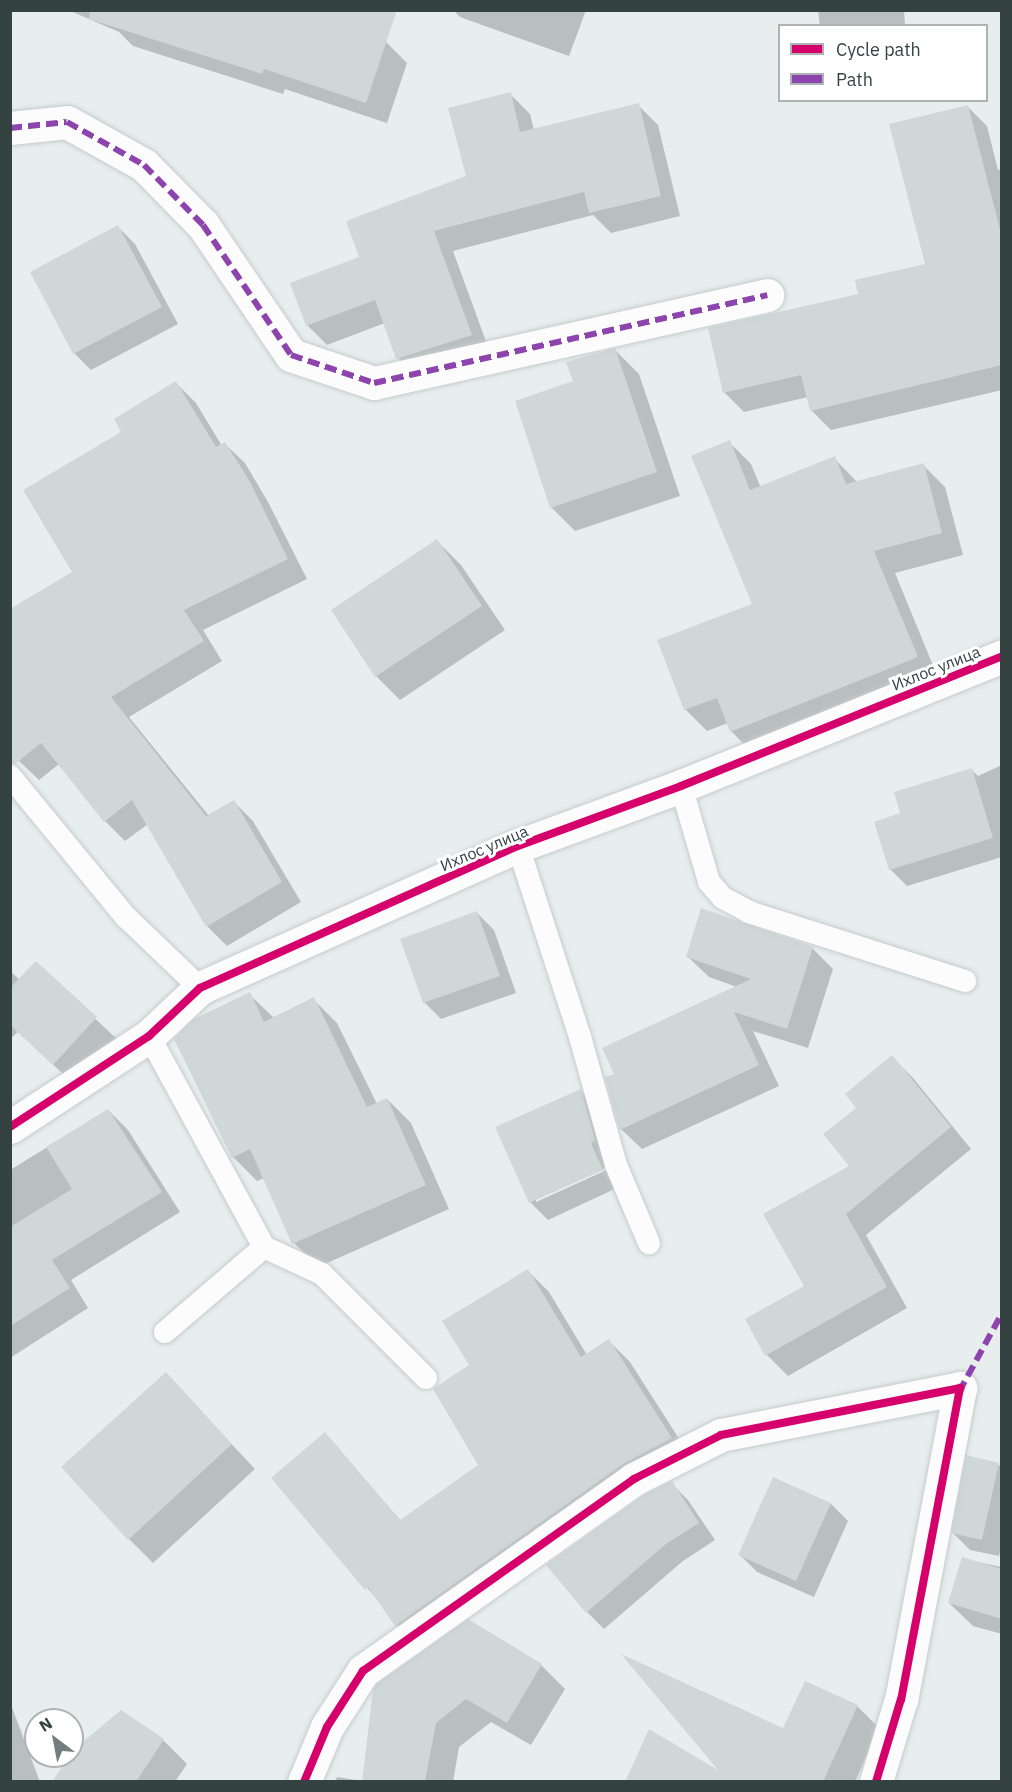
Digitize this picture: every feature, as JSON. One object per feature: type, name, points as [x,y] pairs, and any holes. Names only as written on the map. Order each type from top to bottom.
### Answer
[{"type":"street","points":[[10,128],[67,122],[144,165],[203,225],[291,355],[374,384],[767,295]]},
{"type":"street","name":"Ихлос улица","points":[[10,1127],[149,1036],[200,988],[518,846],[681,786],[1002,656]]},
{"type":"street","points":[[304,1782],[327,1727],[363,1671],[634,1479],[721,1435],[960,1388],[901,1699],[876,1782]]},
{"type":"lane","points":[[10,776],[126,917],[200,988]]},
{"type":"lane","points":[[681,786],[709,882],[723,898],[749,912],[965,981]]},
{"type":"lane","points":[[518,846],[580,1037],[616,1166],[649,1243]]},
{"type":"lane","points":[[149,1036],[264,1247],[322,1274],[426,1378]]},
{"type":"lane","points":[[165,1332],[264,1247]]},
{"type":"building","points":[[90,10],[397,10],[366,103],[264,69],[262,74],[89,19]]},
{"type":"building","points":[[511,92],[520,132],[639,103],[661,196],[589,213],[584,192],[434,231],[472,335],[396,359],[375,300],[306,326],[290,283],[359,257],[346,221],[466,176],[448,108]]},
{"type":"building","points":[[968,105],[1002,237],[1002,365],[810,411],[801,375],[723,393],[708,328],[858,294],[855,280],[925,264],[889,124]]},
{"type":"building","points":[[118,225],[162,307],[73,354],[30,272]]},
{"type":"building","points":[[615,348],[657,472],[550,508],[515,401],[573,381],[566,362]]},
{"type":"building","points":[[176,381],[216,447],[225,442],[249,480],[288,559],[184,610],[204,641],[111,697],[206,816],[234,800],[282,882],[206,927],[132,800],[104,822],[41,743],[15,764],[10,763],[10,609],[72,572],[23,490],[121,432],[114,419]]},
{"type":"building","points":[[730,440],[750,490],[835,456],[846,484],[924,463],[942,533],[874,551],[918,657],[730,732],[717,698],[684,710],[657,640],[752,604],[691,456]]},
{"type":"building","points":[[437,539],[482,606],[375,677],[331,610]]},
{"type":"building","points":[[972,768],[993,838],[889,870],[874,822],[900,813],[894,792]]},
{"type":"building","points":[[701,908],[813,947],[787,1029],[734,1012],[759,1065],[620,1130],[605,1077],[614,1074],[602,1048],[751,979],[686,957]]},
{"type":"building","points":[[477,911],[500,976],[423,1003],[400,939]]},
{"type":"building","points":[[36,961],[97,1017],[53,1065],[10,1025],[10,988]]},
{"type":"building","points":[[250,992],[264,1022],[314,997],[367,1107],[387,1098],[426,1185],[292,1244],[250,1149],[232,1158],[174,1039],[194,1019]]},
{"type":"building","points":[[892,1055],[951,1127],[846,1214],[887,1287],[765,1356],[745,1319],[804,1286],[763,1214],[849,1166],[823,1134],[856,1108],[845,1094]]},
{"type":"building","points":[[581,1089],[595,1141],[591,1143],[603,1170],[529,1203],[495,1127]]},
{"type":"building","points":[[108,1109],[162,1192],[52,1260],[70,1288],[10,1326],[10,1227],[72,1189],[46,1147]]},
{"type":"building","points":[[528,1269],[581,1357],[609,1339],[672,1438],[623,1464],[395,1626],[368,1587],[365,1590],[271,1478],[325,1432],[400,1520],[478,1465],[433,1389],[469,1365],[442,1321]]},
{"type":"building","points":[[166,1372],[232,1444],[128,1540],[61,1467]]},
{"type":"building","points":[[966,1455],[999,1463],[982,1540],[951,1533]]},
{"type":"building","points":[[773,1477],[831,1503],[796,1581],[738,1555]]},
{"type":"building","points":[[672,1481],[699,1523],[666,1544],[586,1613],[546,1565],[644,1495]]},
{"type":"building","points":[[962,1557],[1002,1569],[1002,1619],[948,1603]]},
{"type":"building","points":[[468,1619],[542,1664],[507,1723],[466,1699],[436,1723],[425,1782],[362,1782],[373,1690],[377,1684]]},
{"type":"building","points":[[621,1654],[783,1728],[805,1681],[858,1705],[823,1782],[625,1782],[649,1729],[718,1770]]},
{"type":"building","points":[[121,1710],[164,1739],[136,1782],[52,1782],[61,1768],[84,1768],[84,1741]]},
{"type":"marked path","points":[[10,128],[67,122],[144,165],[203,225],[291,355],[374,383],[767,295]]},
{"type":"marked path","points":[[959,1392],[1002,1313]]},
{"type":"cycle path","points":[[10,1127],[149,1036],[200,988],[518,846],[681,786],[1002,656]]},
{"type":"cycle path","points":[[304,1782],[327,1727],[363,1671],[634,1479],[721,1435],[960,1388],[901,1699],[876,1782]]}]
